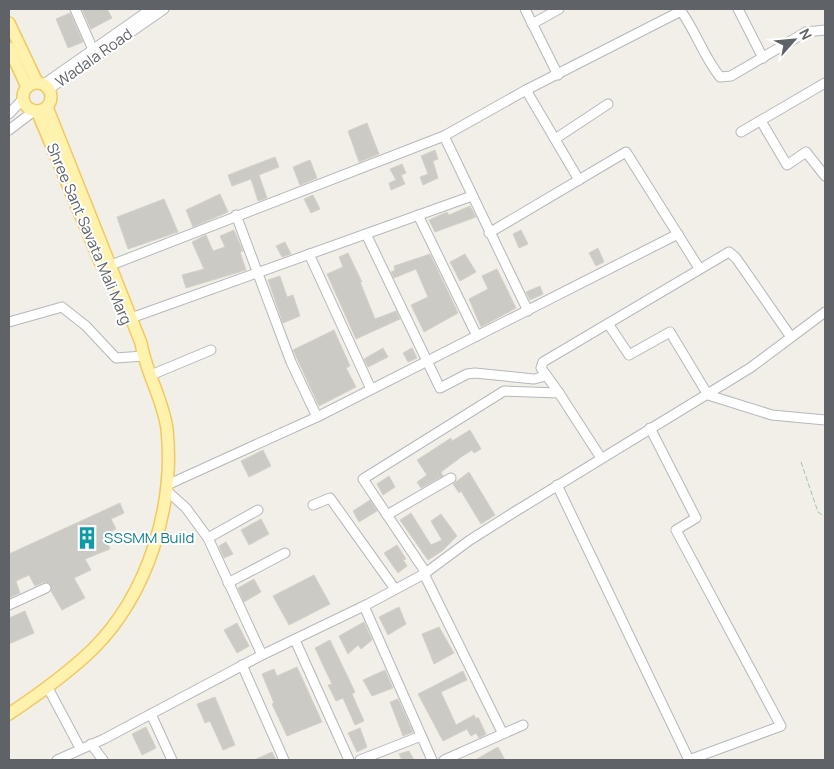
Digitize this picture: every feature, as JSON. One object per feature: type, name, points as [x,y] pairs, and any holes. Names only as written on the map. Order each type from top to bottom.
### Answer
[{"type":"main road","points":[[9,23],[39,86]]},
{"type":"main road","points":[[9,48],[39,86]]},
{"type":"main road","points":[[23,99],[39,86]]},
{"type":"main road","name":"Shree Sant Savata Mali Marg","points":[[39,86],[51,99],[39,110]]},
{"type":"main road","name":"Shree Sant Savata Mali Marg","points":[[23,99],[27,108],[39,110]]},
{"type":"main road","name":"Shree Sant Savata Mali Marg","points":[[39,110],[131,318],[141,342],[143,356]]},
{"type":"main road","name":"Shree Sant Savata Mali Marg","points":[[9,714],[48,688],[93,649],[112,626],[134,590],[153,550],[167,488],[166,422],[162,404],[143,356],[135,345],[107,266]]},
{"type":"street","points":[[75,9],[94,52]]},
{"type":"street","name":"Wadala Road","points":[[94,52],[151,9]]},
{"type":"street","name":"Wadala Road","points":[[39,86],[164,9]]},
{"type":"street","points":[[524,9],[558,75]]},
{"type":"street","points":[[532,24],[559,9]]},
{"type":"street","points":[[738,9],[763,58]]},
{"type":"street","points":[[107,266],[444,136],[526,90],[680,10],[692,26],[711,66],[720,77],[731,76],[806,32],[825,31]]},
{"type":"street","points":[[741,132],[825,82]]},
{"type":"street","points":[[526,90],[579,180]]},
{"type":"street","points":[[9,114],[23,99]]},
{"type":"street","points":[[555,139],[608,104]]},
{"type":"street","points":[[9,130],[39,110]]},
{"type":"street","points":[[761,120],[786,165],[806,152],[824,171]]},
{"type":"street","points":[[444,136],[528,311]]},
{"type":"street","points":[[489,233],[626,152],[699,268]]},
{"type":"street","points":[[131,318],[472,196]]},
{"type":"street","points":[[236,215],[291,362],[317,417]]},
{"type":"street","points":[[418,215],[477,336]]},
{"type":"street","points":[[366,234],[440,388],[467,374],[475,373],[534,379],[546,376]]},
{"type":"street","points":[[262,655],[208,538],[186,508],[167,488],[317,417],[426,360],[528,311],[678,234]]},
{"type":"street","points":[[601,458],[541,368],[543,362],[609,325],[699,268],[729,252],[736,258],[791,336]]},
{"type":"street","points":[[309,254],[371,389]]},
{"type":"street","points":[[9,322],[62,307],[86,326],[116,358],[143,356]]},
{"type":"street","points":[[57,760],[151,714],[262,655],[364,606],[425,573],[470,540],[557,485],[750,368],[825,312]]},
{"type":"street","points":[[609,325],[629,356],[670,332],[708,395],[772,415],[825,420]]},
{"type":"street","points":[[151,375],[211,350]]},
{"type":"street","points":[[502,732],[425,573],[363,479],[504,391],[559,393]]},
{"type":"street","points":[[557,485],[689,760],[781,726],[676,530],[696,518],[650,428]]},
{"type":"street","points":[[387,515],[451,478]]},
{"type":"street","points":[[313,505],[330,498],[395,589]]},
{"type":"street","points":[[208,538],[258,510]]},
{"type":"street","points":[[228,583],[285,553]]},
{"type":"street","points":[[9,605],[46,588]]},
{"type":"street","points":[[364,606],[432,760]]},
{"type":"street","points":[[295,640],[349,760]]},
{"type":"street","points":[[242,666],[284,760]]},
{"type":"street","points":[[48,688],[80,748]]},
{"type":"street","points":[[151,714],[172,760]]},
{"type":"street","points":[[444,760],[502,732],[523,725]]},
{"type":"street","points":[[360,760],[421,736]]},
{"type":"street","points":[[91,744],[103,760]]},
{"type":"path","points":[[801,462],[818,512],[825,517]]},
{"type":"building","points":[[82,9],[107,9],[112,18],[91,29]]},
{"type":"building","points":[[70,13],[83,42],[68,48],[56,19]]},
{"type":"building","points":[[367,123],[379,154],[359,162],[348,131]]},
{"type":"building","points":[[435,150],[438,159],[433,161],[438,178],[423,185],[420,177],[428,174],[421,156]]},
{"type":"building","points":[[275,157],[279,167],[259,175],[267,198],[258,201],[251,179],[232,186],[228,175]]},
{"type":"building","points":[[310,160],[317,178],[300,185],[293,167]]},
{"type":"building","points":[[402,164],[406,173],[401,175],[405,184],[391,190],[389,183],[396,180],[390,169]]},
{"type":"building","points":[[220,194],[228,212],[193,227],[186,210]]},
{"type":"building","points":[[313,195],[320,209],[311,213],[304,199]]},
{"type":"building","points":[[164,199],[178,232],[128,249],[117,217]]},
{"type":"building","points":[[470,206],[476,217],[435,232],[429,220],[447,212],[449,215]]},
{"type":"building","points":[[234,230],[243,251],[240,252],[246,270],[186,288],[182,275],[204,269],[192,242],[206,235],[213,251],[225,247],[220,236]]},
{"type":"building","points":[[521,230],[528,244],[519,248],[513,234]]},
{"type":"building","points":[[285,242],[291,254],[282,257],[276,246]]},
{"type":"building","points":[[598,248],[604,262],[596,266],[589,253]]},
{"type":"building","points":[[348,253],[362,282],[360,282],[375,319],[396,311],[400,319],[356,339],[327,274],[343,267],[339,257]]},
{"type":"building","points":[[430,254],[458,313],[424,332],[411,305],[428,297],[416,269],[394,278],[391,272],[395,270],[394,266]]},
{"type":"building","points":[[465,254],[476,272],[460,281],[450,262]]},
{"type":"building","points":[[497,269],[516,308],[481,327],[469,299],[488,289],[482,276]]},
{"type":"building","points":[[280,276],[287,297],[293,295],[300,316],[283,323],[268,280]]},
{"type":"building","points":[[540,286],[543,294],[530,300],[526,292]]},
{"type":"building","points":[[334,330],[350,366],[346,368],[356,387],[319,406],[293,350]]},
{"type":"building","points":[[383,348],[388,357],[368,367],[364,359]]},
{"type":"building","points":[[412,348],[417,358],[408,362],[403,353]]},
{"type":"building","points":[[470,430],[481,449],[474,453],[472,450],[461,457],[441,472],[443,476],[421,488],[417,482],[427,475],[417,460],[451,438],[452,441]]},
{"type":"building","points":[[263,450],[271,466],[249,477],[241,461]]},
{"type":"building","points":[[469,472],[495,515],[481,524],[461,491],[459,493],[453,484]]},
{"type":"building","points":[[389,476],[395,487],[383,495],[377,484]]},
{"type":"building","points":[[370,500],[377,511],[359,522],[353,511]]},
{"type":"building","points":[[120,503],[124,513],[111,519],[116,529],[104,535],[110,549],[85,559],[91,570],[74,578],[85,598],[62,610],[51,591],[50,583],[44,582],[35,586],[29,575],[16,581],[20,593],[9,598],[9,554]]},
{"type":"building","points":[[411,513],[431,545],[442,540],[431,521],[441,514],[457,536],[442,551],[428,560],[400,520]]},
{"type":"building","points":[[261,519],[269,534],[249,545],[241,530]]},
{"type":"building","points":[[226,542],[233,554],[224,558],[219,546]]},
{"type":"building","points":[[397,545],[406,559],[403,560],[407,566],[398,573],[384,553]]},
{"type":"building","points":[[314,575],[330,604],[289,625],[273,596]]},
{"type":"building","points":[[254,579],[261,592],[244,602],[238,588]]},
{"type":"building","points":[[399,607],[406,624],[388,635],[379,617]]},
{"type":"building","points":[[25,611],[34,633],[9,644],[9,618]]},
{"type":"building","points":[[364,622],[372,640],[361,649],[358,645],[348,654],[339,636]]},
{"type":"building","points":[[237,623],[249,646],[237,653],[224,630]]},
{"type":"building","points":[[439,627],[454,653],[434,664],[422,634]]},
{"type":"building","points":[[330,640],[355,692],[352,694],[364,721],[355,725],[343,698],[336,701],[328,685],[332,684],[315,648]]},
{"type":"building","points":[[297,667],[322,722],[287,736],[272,704],[274,703],[262,674],[274,669],[277,676]]},
{"type":"building","points":[[385,670],[393,688],[372,696],[363,680]]},
{"type":"building","points":[[463,671],[467,680],[441,692],[456,725],[474,715],[476,719],[478,717],[486,734],[479,738],[476,733],[471,736],[467,729],[443,741],[418,694]]},
{"type":"building","points":[[215,697],[235,745],[223,750],[210,721],[205,723],[197,704]]},
{"type":"building","points":[[398,699],[413,732],[403,736],[390,702]]},
{"type":"building","points":[[146,727],[156,748],[142,755],[132,734]]},
{"type":"building","points":[[360,728],[367,747],[357,752],[348,733]]},
{"type":"building","points":[[498,747],[505,760],[475,760]]},
{"type":"building","points":[[409,751],[414,760],[402,760],[399,754]]},
{"type":"building","points":[[272,752],[276,760],[254,760]]},
{"type":"place","name":"SSSMM Build","points":[[87,538]]}]
